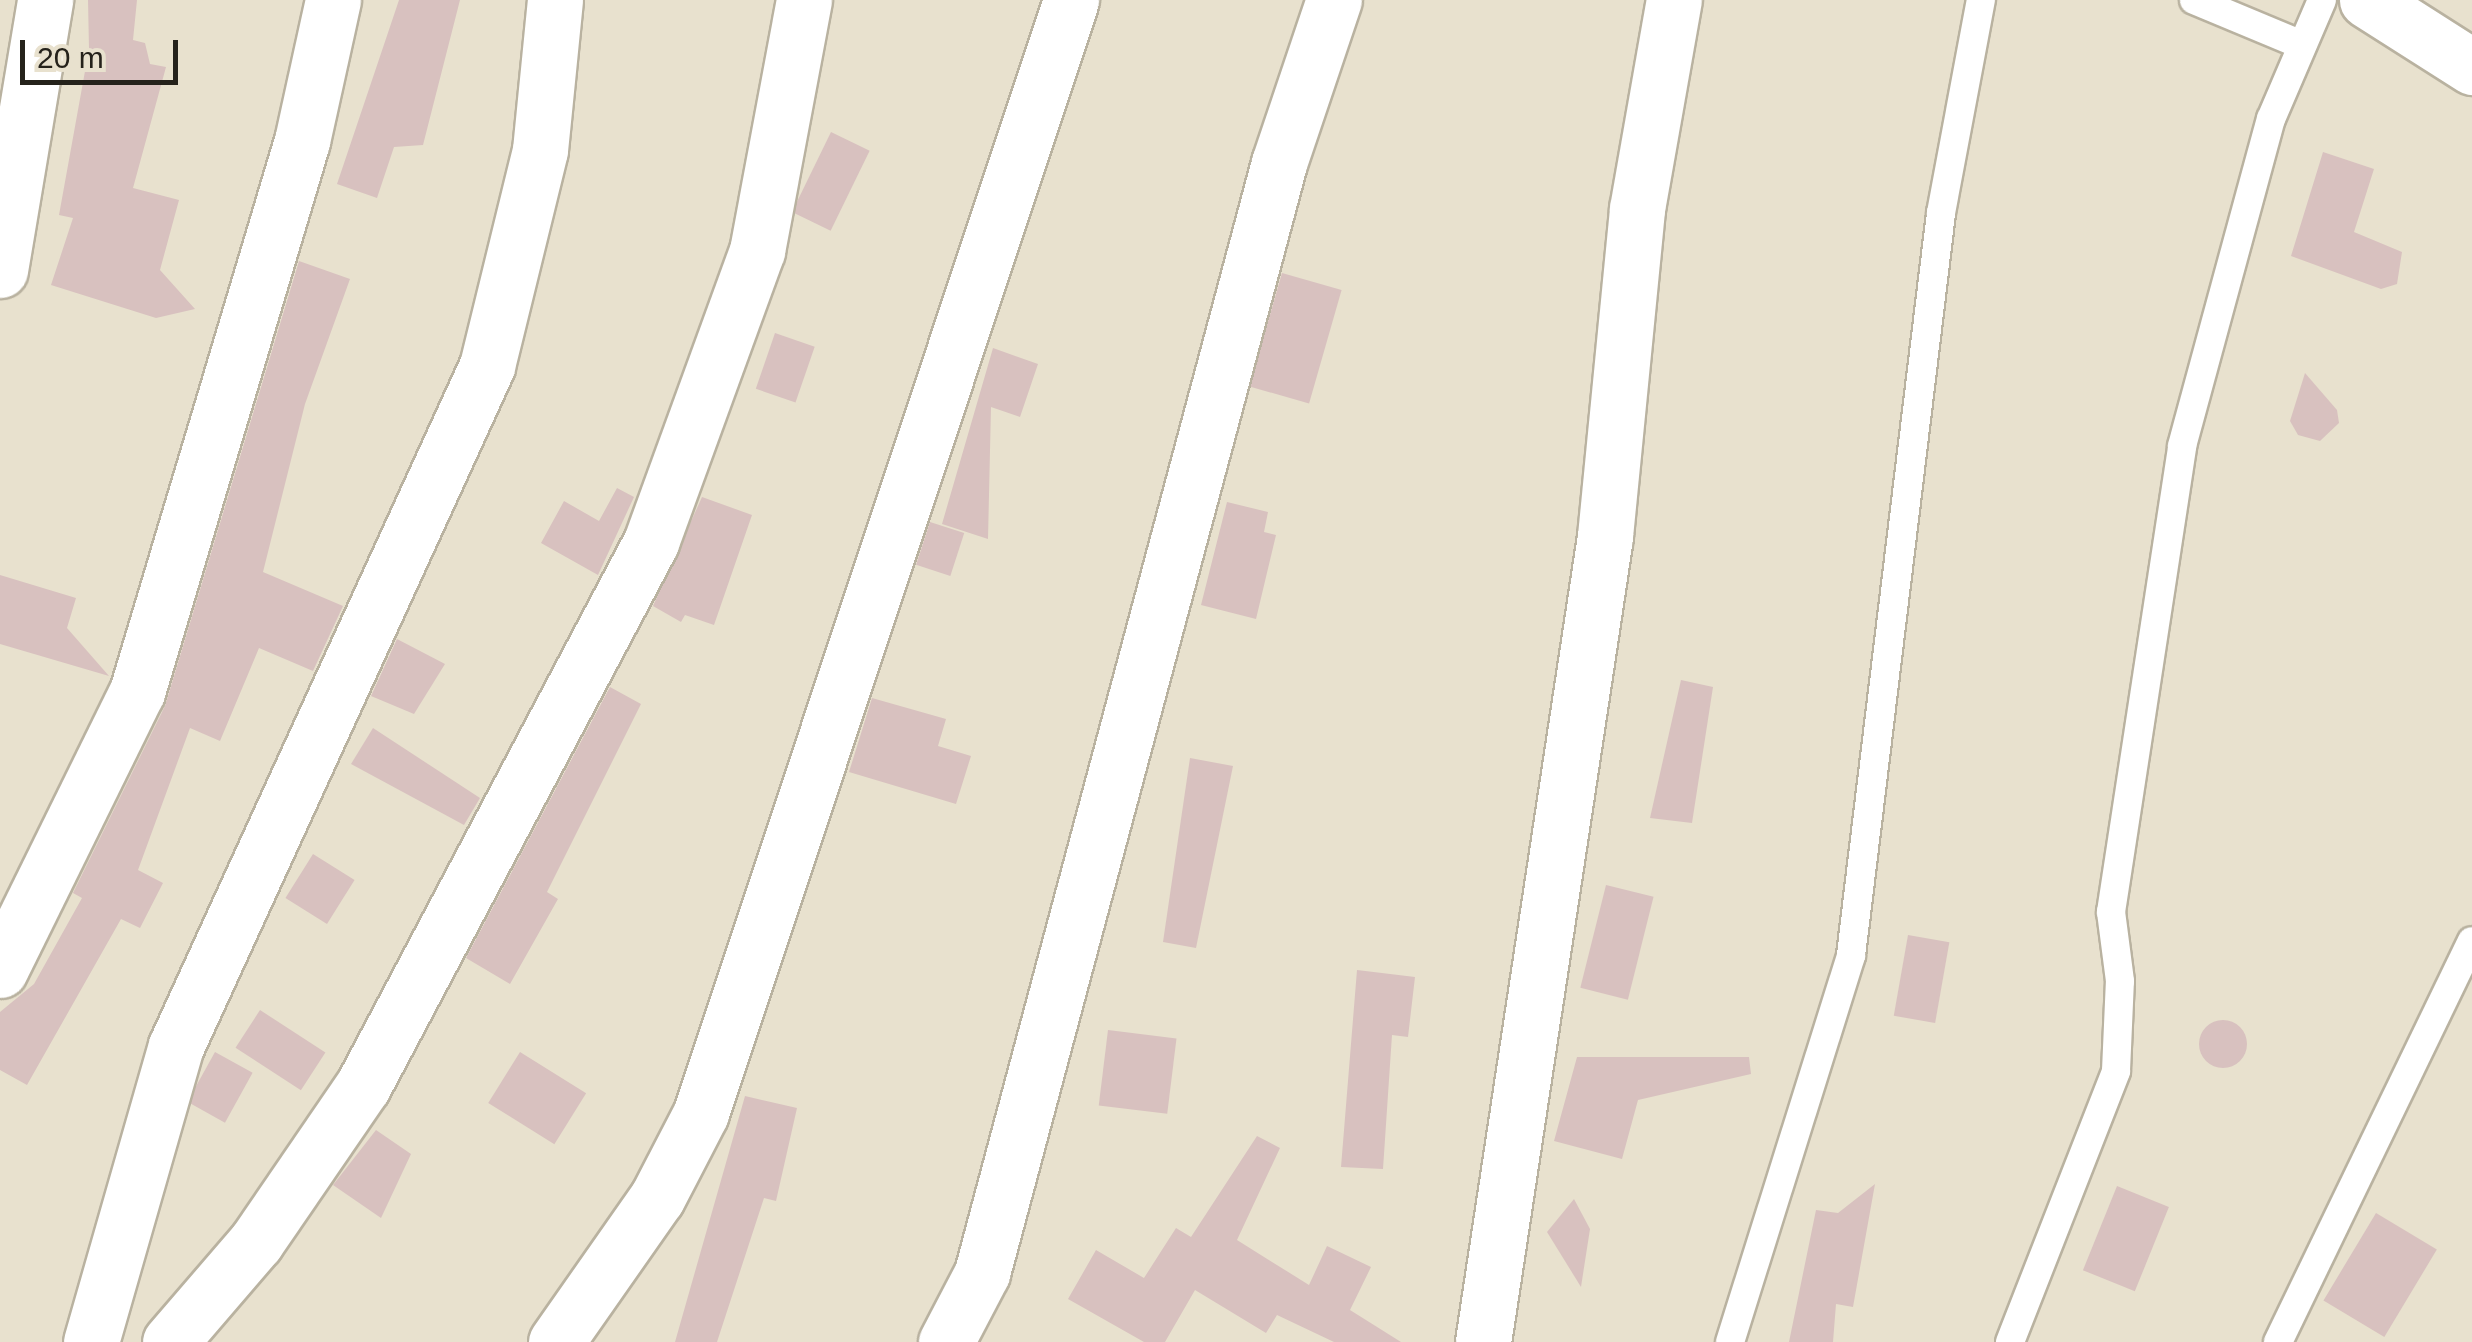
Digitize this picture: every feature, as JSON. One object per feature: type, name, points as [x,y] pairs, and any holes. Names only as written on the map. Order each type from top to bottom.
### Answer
[{"type":"street","points":[[0,270],[45,0]]},
{"type":"street","points":[[0,970],[137,692],[302,141],[333,0]]},
{"type":"street","points":[[91,1342],[176,1046],[486,366],[540,150],[554,0]]},
{"type":"street","points":[[170,1342],[256,1242],[363,1086],[651,542],[757,251],[804,0]]},
{"type":"street","points":[[556,1342],[657,1198],[701,1113],[1071,0]]},
{"type":"street","points":[[946,1342],[982,1274],[1279,164],[1334,0]]},
{"type":"street","points":[[1483,1342],[1605,536],[1637,208],[1674,0]]},
{"type":"street","points":[[2367,0],[2472,67]]},
{"type":"lane","points":[[1730,1342],[1851,954],[1942,214],[1981,0]]},
{"type":"lane","points":[[2194,0],[2302,45]]},
{"type":"lane","points":[[2010,1342],[2116,1071],[2120,981],[2111,912],[2178,465],[2272,119],[2322,0]]},
{"type":"lane","points":[[2278,1342],[2472,941]]},
{"type":"building","points":[[88,0],[137,0],[133,40],[145,43],[150,64],[166,67],[133,188],[179,200],[160,270],[195,309],[156,318],[51,285],[73,218],[59,215],[89,49]]},
{"type":"building","points":[[399,0],[460,0],[423,145],[394,147],[377,198],[337,184]]},
{"type":"building","points":[[831,132],[870,151],[831,231],[792,212]]},
{"type":"building","points":[[2323,152],[2374,169],[2354,232],[2402,252],[2397,284],[2381,289],[2291,256]]},
{"type":"building","points":[[299,261],[350,279],[305,404],[263,572],[343,606],[313,671],[259,648],[220,741],[190,728],[138,870],[163,883],[140,928],[121,919],[27,1085],[0,1070],[0,1012],[34,984],[82,898],[73,893],[165,706]]},
{"type":"building","points":[[1282,273],[1342,290],[1309,404],[1249,386]]},
{"type":"building","points":[[775,333],[815,347],[796,402],[756,389]]},
{"type":"building","points":[[993,348],[1038,364],[1020,417],[991,407],[988,539],[942,524]]},
{"type":"building","points":[[2305,373],[2337,410],[2339,423],[2320,441],[2298,435],[2290,421]]},
{"type":"building","points":[[617,488],[634,497],[598,575],[541,543],[564,501],[599,521]]},
{"type":"building","points":[[702,497],[752,515],[714,625],[685,615],[681,622],[653,606]]},
{"type":"building","points":[[1227,502],[1268,512],[1264,532],[1276,535],[1256,619],[1201,605]]},
{"type":"building","points":[[930,522],[964,533],[950,576],[916,565]]},
{"type":"building","points":[[0,575],[76,598],[67,628],[109,676],[0,644]]},
{"type":"building","points":[[397,639],[445,664],[414,714],[371,696]]},
{"type":"building","points":[[1681,680],[1713,687],[1692,823],[1650,818]]},
{"type":"building","points":[[610,687],[641,704],[547,892],[558,899],[510,984],[466,958]]},
{"type":"building","points":[[872,698],[946,719],[938,746],[971,756],[956,804],[849,772]]},
{"type":"building","points":[[373,728],[480,798],[464,825],[351,764]]},
{"type":"building","points":[[1190,758],[1233,766],[1196,948],[1163,942]]},
{"type":"building","points":[[313,854],[355,880],[327,924],[285,898]]},
{"type":"building","points":[[1606,885],[1654,897],[1628,1000],[1580,988]]},
{"type":"building","points":[[1908,935],[1949,942],[1935,1023],[1894,1016]]},
{"type":"building","points":[[1357,970],[1415,977],[1408,1037],[1392,1035],[1383,1169],[1341,1167]]},
{"type":"building","points":[[260,1010],[325,1052],[301,1090],[235,1048]]},
{"type":"building","points":[[2223,1020],[2240,1027],[2247,1044],[2240,1061],[2223,1068],[2206,1061],[2199,1044],[2206,1027]]},
{"type":"building","points":[[1108,1030],[1176,1038],[1167,1114],[1099,1105]]},
{"type":"building","points":[[215,1052],[253,1073],[225,1123],[187,1102]]},
{"type":"building","points":[[520,1052],[586,1093],[554,1144],[488,1103]]},
{"type":"building","points":[[1577,1057],[1749,1057],[1751,1074],[1638,1100],[1622,1159],[1554,1141]]},
{"type":"building","points":[[745,1096],[797,1108],[776,1201],[764,1198],[717,1342],[675,1342]]},
{"type":"building","points":[[376,1130],[411,1154],[381,1218],[333,1185]]},
{"type":"building","points":[[1257,1136],[1280,1148],[1237,1240],[1309,1285],[1327,1246],[1371,1267],[1350,1310],[1401,1342],[1334,1342],[1277,1315],[1266,1333],[1195,1290],[1165,1342],[1144,1342],[1068,1299],[1096,1250],[1144,1278],[1176,1228],[1191,1237]]},
{"type":"building","points":[[1875,1184],[1853,1307],[1836,1304],[1833,1342],[1789,1342],[1816,1210],[1838,1213]]},
{"type":"building","points":[[2117,1186],[2169,1207],[2135,1291],[2083,1270]]},
{"type":"building","points":[[1574,1199],[1590,1229],[1581,1287],[1547,1232]]},
{"type":"building","points":[[2376,1213],[2437,1250],[2384,1337],[2323,1300]]}]
